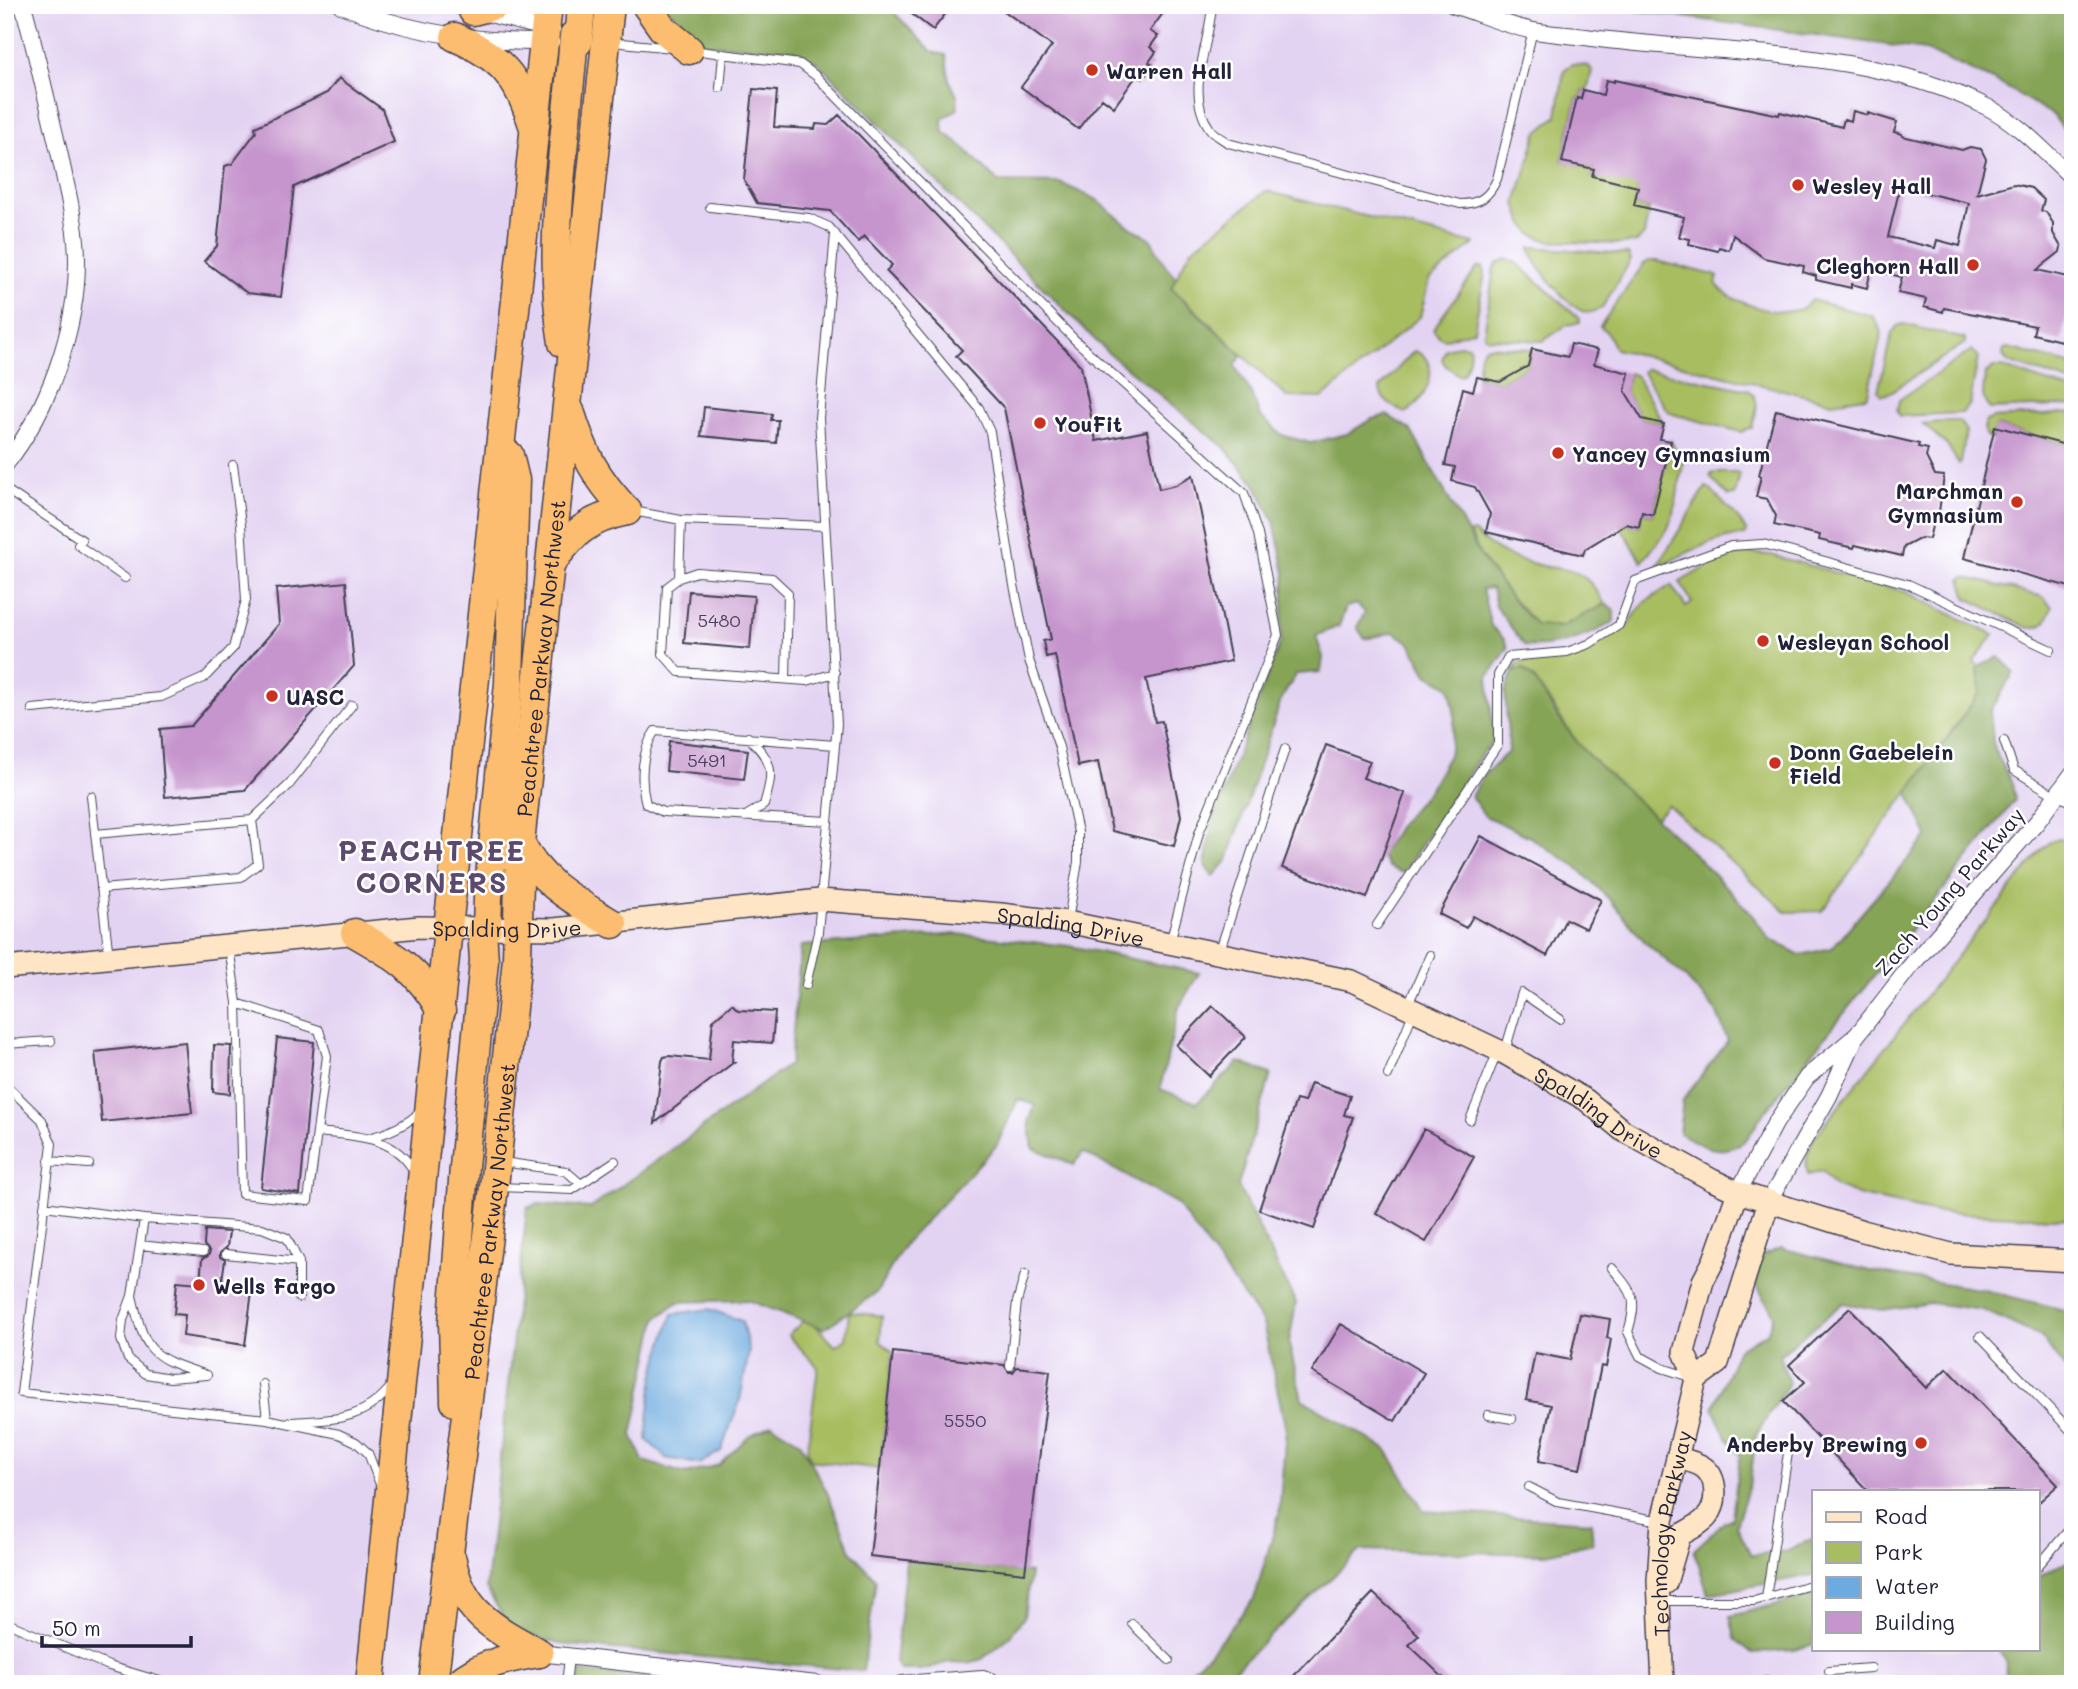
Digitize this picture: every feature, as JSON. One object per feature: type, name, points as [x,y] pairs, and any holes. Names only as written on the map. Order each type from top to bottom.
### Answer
[{"type":"highway","points":[[581,5],[582,39]]},
{"type":"highway","name":"Peachtree Parkway Northwest","points":[[433,1684],[495,1174],[517,958],[520,843],[569,392],[582,39],[610,5]]},
{"type":"highway","points":[[646,5],[663,29],[689,50]]},
{"type":"highway","points":[[367,1675],[388,1506],[546,25]]},
{"type":"highway","points":[[455,37],[495,57],[508,71],[523,99],[534,131]]},
{"type":"highway","points":[[550,565],[579,530],[595,519],[627,511],[593,471],[578,437],[569,392]]},
{"type":"highway","points":[[460,1468],[453,1375],[453,1322],[464,1167],[484,961],[484,928],[509,683],[515,480],[502,429]]},
{"type":"highway","points":[[520,843],[529,860],[551,884],[613,924]]},
{"type":"highway","points":[[355,933],[399,959],[415,972],[441,1011]]},
{"type":"highway","points":[[450,1549],[454,1573],[470,1605],[488,1623],[539,1653]]},
{"type":"highway","points":[[457,1684],[478,1669],[493,1663],[539,1653]]},
{"type":"main road","name":"Spalding Drive","points":[[5,968],[419,927],[554,929],[820,900],[1067,922],[1352,981],[1501,1052],[1586,1100],[1622,1130],[1738,1192],[1863,1231],[1951,1254],[2073,1261]]},
{"type":"main road","points":[[1738,1192],[1714,1260],[1703,1281],[1684,1352],[1696,1381],[1718,1363],[1769,1201]]},
{"type":"main road","name":"Technology Parkway","points":[[1663,1684],[1659,1601],[1662,1521],[1696,1381]]},
{"type":"main road","points":[[1659,1601],[1680,1535],[1696,1527],[1709,1515],[1714,1496],[1712,1474],[1702,1466],[1677,1458]]},
{"type":"street","points":[[5,465],[50,390],[75,307],[77,260],[74,219],[23,5]]},
{"type":"street","points":[[341,5],[388,23],[455,37],[546,25]]},
{"type":"street","points":[[1453,5],[1533,30],[1626,42],[1798,57],[1883,71],[1949,91],[1989,108],[2018,129],[2073,178]]},
{"type":"street","points":[[475,7],[546,25],[582,39]]},
{"type":"street","name":"Zach Young Parkway","points":[[1738,1192],[1776,1122],[1807,1077],[1857,1035],[1908,969],[2037,822],[2073,773]]},
{"type":"street","name":"Zach Young Parkway","points":[[1769,1201],[1829,1096],[1857,1035]]},
{"type":"street","points":[[539,1653],[817,1684]]},
{"type":"street","points":[[902,1684],[983,1678],[997,1684]]},
{"type":"lane","points":[[1212,5],[1199,82],[1199,104],[1211,130],[1228,143],[1460,204],[1474,204],[1490,194],[1497,180],[1533,30]]},
{"type":"lane","points":[[582,39],[800,64],[816,76],[1076,341],[1244,493],[1258,534],[1278,635],[1199,833],[1170,942]]},
{"type":"lane","points":[[720,88],[723,55]]},
{"type":"lane","points":[[710,207],[809,218],[829,227],[979,408],[990,432],[1013,580],[1029,660],[1059,747],[1077,832],[1078,862],[1067,922]]},
{"type":"lane","points":[[806,985],[818,932],[837,724],[819,418],[835,234]]},
{"type":"lane","points":[[32,709],[161,697],[204,678],[233,648],[246,600],[241,524],[233,465]]},
{"type":"lane","points":[[5,489],[125,578]]},
{"type":"lane","points":[[627,511],[681,520],[825,526]]},
{"type":"lane","points":[[679,578],[681,520]]},
{"type":"lane","points":[[1377,925],[1498,744],[1498,675],[1508,657],[1567,653],[1589,644],[1619,625],[1635,581],[1731,546],[1763,544],[1908,584],[2051,650]]},
{"type":"lane","points":[[786,679],[788,593],[772,578],[697,572],[679,578],[667,587],[663,654],[678,671],[807,681],[835,673]]},
{"type":"lane","points":[[95,834],[252,820],[289,785],[352,705]]},
{"type":"lane","points":[[828,821],[663,812],[646,804],[641,786],[647,742],[656,731],[835,745]]},
{"type":"lane","points":[[744,817],[764,805],[770,785],[770,768],[765,755],[748,737]]},
{"type":"lane","points":[[2004,741],[2014,770],[2056,796],[2073,802]]},
{"type":"lane","points":[[1219,953],[1285,749]]},
{"type":"lane","points":[[91,796],[109,957]]},
{"type":"lane","points":[[101,889],[241,877],[258,864],[252,820]]},
{"type":"lane","points":[[229,947],[237,1003],[242,1194],[308,1201],[327,1056],[319,1030],[237,1003]]},
{"type":"lane","points":[[1388,1075],[1430,955]]},
{"type":"lane","points":[[1470,1121],[1501,1052],[1522,993],[1560,1019]]},
{"type":"lane","points":[[5,1044],[51,1041]]},
{"type":"lane","points":[[5,1084],[42,1120],[52,1143],[21,1393],[267,1419],[339,1434],[356,1442],[368,1453],[388,1506]]},
{"type":"lane","points":[[368,1138],[407,1123],[431,1101]]},
{"type":"lane","points":[[317,1132],[368,1138],[392,1148],[410,1164],[422,1187]]},
{"type":"lane","points":[[50,1161],[89,1164]]},
{"type":"lane","points":[[495,1174],[572,1190],[615,1161]]},
{"type":"lane","points":[[495,1174],[566,1171],[581,1184]]},
{"type":"lane","points":[[44,1206],[144,1219],[262,1228],[287,1238],[299,1262],[299,1298]]},
{"type":"lane","points":[[132,1296],[144,1339],[153,1352],[207,1375],[170,1378],[146,1374],[128,1359],[121,1339],[123,1320],[132,1296],[144,1219]]},
{"type":"lane","points":[[141,1245],[203,1252]]},
{"type":"lane","points":[[226,1254],[299,1262]]},
{"type":"lane","points":[[1612,1268],[1632,1292],[1634,1312],[1628,1332],[1640,1356],[1696,1381]]},
{"type":"lane","points":[[1010,1366],[1017,1303],[1025,1275]]},
{"type":"lane","points":[[1980,1336],[2073,1433]]},
{"type":"lane","points":[[281,1422],[350,1417],[379,1400],[402,1370]]},
{"type":"lane","points":[[263,1384],[267,1419]]},
{"type":"lane","points":[[1488,1415],[1512,1419]]},
{"type":"lane","points":[[1766,1598],[1788,1452]]},
{"type":"lane","points":[[1529,1487],[1558,1502],[1662,1521]]},
{"type":"lane","points":[[2039,1565],[2073,1525]]},
{"type":"lane","points":[[1659,1601],[1754,1601],[1812,1585]]},
{"type":"lane","points":[[5,1622],[109,1666],[170,1684]]},
{"type":"lane","points":[[1132,1624],[1170,1660]]},
{"type":"lane","points":[[566,1684],[569,1658]]},
{"type":"lane","points":[[1829,1671],[1871,1668]]},
{"type":"lane","points":[[1756,1684],[1766,1681]]},
{"type":"shaded area","points":[[5,5],[2004,5],[2011,58],[2073,142],[2073,1684],[5,1684]]},
{"type":"green space","points":[[664,5],[887,5],[932,52],[946,55],[949,79],[957,96],[958,109],[942,119],[944,132],[998,182],[1060,183],[1096,199],[1127,225],[1150,238],[1176,278],[1171,288],[1242,355],[1235,366],[1251,393],[1260,416],[1282,435],[1310,443],[1347,434],[1372,419],[1387,415],[1410,429],[1480,555],[1511,598],[1536,625],[1561,627],[1605,604],[1614,609],[1614,622],[1593,632],[1560,644],[1525,646],[1496,607],[1492,588],[1482,589],[1491,626],[1504,639],[1508,648],[1488,677],[1494,741],[1481,755],[1403,873],[1388,867],[1381,855],[1400,824],[1429,790],[1449,755],[1455,716],[1450,688],[1427,674],[1410,643],[1394,632],[1365,639],[1357,627],[1365,612],[1356,604],[1346,607],[1339,626],[1316,636],[1323,657],[1321,672],[1296,674],[1281,700],[1228,860],[1213,877],[1205,866],[1212,823],[1281,640],[1285,573],[1274,521],[1255,484],[1224,447],[1107,352],[817,62],[793,50],[705,44]]},
{"type":"green space","points":[[1596,5],[2073,5],[2073,142],[2053,115],[1997,82],[1925,50]]},
{"type":"green space","points":[[1572,64],[1589,66],[1592,71],[1587,91],[1583,90],[1581,99],[1577,98],[1562,161],[1594,169],[1592,176],[1640,180],[1634,205],[1649,209],[1644,235],[1637,242],[1621,244],[1548,241],[1532,234],[1522,221],[1516,203],[1537,133],[1557,116],[1564,70]]},
{"type":"green space","points":[[1266,191],[1474,244],[1429,280],[1420,317],[1322,398],[1287,397],[1171,287],[1191,250]]},
{"type":"green space","points":[[1530,247],[1628,254],[1631,260],[1603,306],[1588,313],[1576,307],[1559,292],[1536,262]]},
{"type":"green space","points":[[1507,259],[1518,264],[1580,319],[1580,322],[1567,325],[1543,341],[1488,338],[1484,335],[1494,268]]},
{"type":"green space","points":[[1649,261],[1718,276],[1716,283],[1723,291],[1756,307],[1793,311],[1803,308],[1811,300],[1873,316],[1882,332],[1868,394],[1865,397],[1832,402],[1615,349],[1607,332],[1600,326],[1644,264]]},
{"type":"green space","points":[[1478,267],[1483,267],[1485,273],[1474,330],[1446,339],[1439,337],[1433,329]]},
{"type":"green space","points":[[1903,324],[1965,339],[1965,343],[1887,394],[1881,395],[1878,391],[1892,333],[1897,326]]},
{"type":"green space","points":[[1459,345],[1469,346],[1470,353],[1465,371],[1459,375],[1445,365],[1442,359],[1446,349]]},
{"type":"green space","points":[[1488,346],[1532,349],[1528,366],[1500,382],[1477,377],[1480,353]]},
{"type":"green space","points":[[2004,349],[2073,365],[2073,383],[2008,362],[2003,356]]},
{"type":"green space","points":[[1972,350],[1978,357],[1970,404],[1962,413],[1900,416],[1897,411],[1899,400]]},
{"type":"green space","points":[[1414,351],[1429,363],[1429,381],[1420,400],[1405,413],[1385,400],[1380,388]]},
{"type":"green space","points":[[1994,367],[2002,367],[2073,391],[2073,405],[1990,409],[1984,401],[1983,388],[1986,373]]},
{"type":"green space","points":[[1645,369],[1749,390],[1756,403],[1752,428],[1741,432],[1673,414],[1667,410],[1642,372]]},
{"type":"green space","points":[[1629,373],[1636,376],[1664,424],[1642,419],[1625,391]]},
{"type":"green space","points":[[2073,413],[2073,447],[1996,426],[1992,439],[1985,435],[1986,421],[1993,418]]},
{"type":"green space","points":[[1959,421],[1966,431],[1959,464],[1947,445],[1923,424]]},
{"type":"green space","points":[[1671,441],[1683,463],[1674,513],[1667,530],[1642,562],[1621,527],[1626,524],[1639,527],[1642,512],[1653,515]]},
{"type":"green space","points":[[1740,473],[1735,495],[1728,496],[1711,478],[1710,474]]},
{"type":"green space","points":[[1706,487],[1738,518],[1747,532],[1745,535],[1721,539],[1699,547],[1656,568]]},
{"type":"green space","points":[[1474,532],[1490,546],[1508,556],[1581,575],[1605,604],[1561,627],[1536,625],[1511,598],[1480,555],[1470,533]]},
{"type":"green space","name":"Donn Gaebelein Field","points":[[1749,553],[1771,555],[1906,592],[1994,635],[1974,661],[1978,667],[1980,692],[1822,911],[1786,912],[1668,805],[1655,818],[1584,751],[1532,678],[1523,669],[1513,671],[1517,664],[1538,658],[1575,655],[1601,642],[1626,626],[1644,603],[1671,585],[1686,607],[1692,603],[1680,582],[1723,557]]},
{"type":"green space","points":[[1964,577],[2043,597],[2052,607],[2042,625],[2028,628],[1967,598],[1961,579]]},
{"type":"green space","points":[[1999,657],[2014,672],[1990,712],[1994,749],[2012,783],[2015,800],[1760,1118],[1746,1140],[1735,1147],[1718,1149],[1702,1145],[1679,1133],[1683,1100],[1728,1041],[1716,1011],[1684,976],[1645,942],[1610,900],[1577,867],[1528,836],[1485,816],[1471,796],[1485,774],[1509,751],[1505,692],[1513,672],[1523,669],[1536,681],[1555,713],[1585,752],[1693,853],[1748,910],[1770,939],[1800,955],[1832,948],[1928,836],[1908,793],[1980,692],[1978,667]]},
{"type":"green space","points":[[2059,839],[2073,843],[2073,1016],[2070,1035],[2073,1059],[2073,1219],[1937,1212],[1861,1196],[1834,1186],[1822,1171],[1808,1175],[1808,1154],[1816,1135],[2040,852],[2050,842]]},
{"type":"green space","points":[[957,934],[1070,946],[1199,973],[1179,1007],[1160,1089],[1197,1103],[1239,1062],[1271,1074],[1238,1186],[1296,1303],[1289,1344],[1302,1399],[1387,1450],[1424,1511],[1591,1522],[1593,1543],[1546,1554],[1361,1550],[1219,1684],[1175,1684],[1209,1654],[1254,1599],[1279,1514],[1286,1430],[1263,1323],[1176,1203],[1083,1152],[1074,1165],[1033,1148],[1029,1122],[1035,1105],[1018,1099],[997,1145],[905,1243],[877,1292],[824,1329],[747,1300],[678,1302],[657,1318],[632,1435],[643,1461],[686,1474],[719,1465],[750,1435],[772,1425],[800,1442],[827,1492],[851,1551],[876,1580],[863,1671],[559,1644],[511,1630],[486,1588],[527,1208],[538,1204],[591,1208],[790,1064],[801,946]]},
{"type":"green space","points":[[1781,1248],[1870,1271],[1984,1290],[2064,1310],[2073,1309],[2073,1380],[2041,1337],[1983,1310],[1930,1303],[1882,1310],[1843,1303],[1780,1355],[1789,1383],[1756,1435],[1750,1482],[1736,1525],[1751,1555],[1788,1551],[1812,1539],[1812,1575],[1708,1594],[1694,1550],[1732,1518],[1740,1456],[1723,1431],[1713,1408],[1738,1349],[1767,1333],[1774,1315],[1756,1284],[1761,1256]]},
{"type":"green space","points":[[849,1312],[882,1316],[880,1341],[893,1352],[880,1469],[811,1460],[807,1451],[818,1367],[788,1335],[808,1317],[835,1346],[846,1339]]},
{"type":"green space","points":[[2073,1556],[2073,1684],[2005,1682],[2006,1661],[1998,1650],[2039,1650],[2039,1576]]},
{"type":"green space","points":[[906,1560],[1030,1573],[1024,1617],[1008,1638],[982,1659],[968,1663],[949,1662],[922,1670],[900,1670],[895,1662]]},
{"type":"green space","points":[[1812,1596],[1812,1645],[1795,1650],[1752,1653],[1735,1639],[1730,1616]]},
{"type":"green space","points":[[580,1672],[703,1684],[578,1684]]},
{"type":"water","points":[[709,1309],[742,1321],[749,1351],[740,1400],[721,1451],[699,1464],[666,1458],[647,1440],[649,1408],[654,1376],[673,1314]]},
{"type":"building","points":[[900,5],[952,5],[933,30]]},
{"type":"building","name":"Warren Hall","points":[[996,5],[1169,5],[1150,31],[1158,36],[1150,47],[1156,52],[1149,62],[1153,65],[1143,79],[1137,75],[1114,107],[1102,98],[1078,129],[1021,87],[1052,46]]},
{"type":"building","points":[[339,78],[382,109],[394,142],[294,187],[281,297],[247,293],[204,261],[217,246],[225,166],[232,164],[256,132],[255,127],[327,93]]},
{"type":"building","name":"Wesley Hall","points":[[1606,80],[1614,80],[1779,115],[1780,112],[1842,127],[1844,119],[1851,121],[1853,111],[1868,113],[1897,122],[1894,132],[1902,136],[1962,150],[1970,147],[1981,149],[1986,159],[1977,194],[2014,184],[2031,188],[2044,200],[2041,211],[2046,212],[2053,223],[2053,233],[2061,247],[2060,252],[2037,270],[2073,278],[2073,292],[2061,341],[2033,334],[2035,326],[1944,308],[1943,312],[1924,307],[1926,299],[1898,293],[1902,277],[1871,270],[1867,288],[1851,284],[1851,288],[1816,280],[1816,276],[1803,272],[1804,266],[1764,258],[1733,235],[1729,250],[1719,247],[1718,251],[1689,244],[1690,239],[1679,237],[1684,217],[1634,205],[1638,187],[1592,176],[1594,169],[1562,162],[1577,98],[1581,99],[1583,90],[1603,95]],"holes":[[[1900,187],[1969,203],[1960,246],[1937,240],[1935,248],[1888,237]]]},
{"type":"building","points":[[753,89],[777,91],[774,127],[815,129],[816,124],[828,125],[839,115],[861,137],[1081,366],[1096,441],[1147,431],[1159,489],[1176,485],[1193,475],[1231,661],[1146,679],[1155,722],[1162,721],[1181,816],[1174,846],[1112,831],[1098,762],[1078,766],[1055,655],[1046,657],[1043,641],[1051,639],[1004,408],[956,356],[962,350],[886,271],[892,265],[864,236],[858,242],[830,211],[757,203],[744,180]]},
{"type":"building","name":"Yancey Gymnasium","points":[[1571,344],[1598,350],[1594,364],[1629,373],[1625,391],[1642,419],[1664,424],[1660,439],[1671,441],[1653,515],[1642,512],[1639,527],[1626,524],[1585,549],[1583,555],[1486,532],[1490,514],[1475,487],[1452,481],[1455,467],[1445,465],[1463,388],[1473,391],[1477,377],[1500,382],[1528,366],[1532,349],[1568,357]]},
{"type":"building","points":[[704,407],[772,414],[771,420],[778,420],[776,443],[701,436]]},
{"type":"building","points":[[1776,410],[1919,444],[1918,447],[1928,449],[1926,457],[1935,475],[1944,476],[1938,519],[1934,518],[1929,539],[1921,538],[1904,547],[1902,556],[1819,540],[1820,535],[1774,525],[1776,516],[1767,499],[1756,497]]},
{"type":"building","name":"Marchman Gymnasium","points":[[1995,426],[2073,447],[2073,588],[1964,558]]},
{"type":"building","name":"UASC","points":[[346,582],[354,666],[245,790],[165,797],[160,729],[191,726],[279,624],[276,589]]},
{"type":"building","points":[[689,591],[754,596],[750,649],[684,643]]},
{"type":"building","points":[[669,741],[748,750],[744,779],[666,771]]},
{"type":"building","points":[[1326,745],[1370,761],[1363,778],[1405,793],[1367,898],[1282,868]]},
{"type":"building","points":[[1481,836],[1601,900],[1586,929],[1566,919],[1547,956],[1473,916],[1466,928],[1439,914]]},
{"type":"building","points":[[732,1004],[738,1010],[775,1012],[772,1043],[734,1040],[734,1062],[655,1123],[664,1057],[709,1060],[713,1020]]},
{"type":"building","points":[[1213,1006],[1246,1037],[1209,1076],[1176,1045]]},
{"type":"building","points":[[277,1038],[314,1042],[300,1194],[261,1188]]},
{"type":"building","points":[[185,1042],[192,1113],[102,1122],[95,1052]]},
{"type":"building","points":[[214,1045],[231,1046],[230,1094],[213,1092]]},
{"type":"building","points":[[1311,1083],[1350,1096],[1344,1115],[1353,1117],[1314,1229],[1259,1210],[1296,1100],[1304,1102]]},
{"type":"building","points":[[1424,1129],[1474,1157],[1426,1242],[1376,1213]]},
{"type":"building","name":"Wells Fargo","points":[[205,1230],[229,1232],[227,1247],[220,1253],[220,1257],[225,1260],[221,1287],[252,1291],[245,1345],[183,1336],[185,1315],[174,1314],[177,1281],[200,1283],[202,1259],[210,1252],[204,1245]]},
{"type":"building","name":"Anderby Brewing","points":[[1850,1308],[1926,1388],[1947,1368],[2058,1485],[2039,1502],[2039,1490],[1867,1490],[1783,1401],[1805,1382],[1789,1365]]},
{"type":"building","points":[[1580,1314],[1610,1319],[1607,1338],[1611,1339],[1606,1367],[1601,1366],[1580,1469],[1539,1461],[1551,1405],[1526,1400],[1535,1353],[1570,1360]]},
{"type":"building","points":[[1341,1324],[1424,1373],[1395,1421],[1312,1372]]},
{"type":"building","points":[[893,1352],[1004,1365],[1009,1372],[1013,1372],[1017,1367],[1050,1371],[1025,1573],[870,1556]]},
{"type":"building","points":[[1373,1593],[1419,1635],[1409,1645],[1450,1684],[1286,1684]]},
{"type":"waterway","points":[[2024,5],[2073,7]]},
{"type":"place","name":"Warren Hall","points":[[1092,70]]},
{"type":"place","name":"Wesley Hall","points":[[1798,185]]},
{"type":"place","name":"Cleghorn Hall","points":[[1973,265]]},
{"type":"place","name":"YouFit","points":[[1040,423]]},
{"type":"place","name":"Yancey Gymnasium","points":[[1558,453]]},
{"type":"place","name":"Marchman Gymnasium","points":[[2017,502]]},
{"type":"place","name":"Wesleyan School","points":[[1763,641]]},
{"type":"place","name":"UASC","points":[[272,696]]},
{"type":"place","name":"Donn Gaebelein Field","points":[[1775,763]]},
{"type":"place","name":"Wells Fargo","points":[[199,1285]]},
{"type":"place","name":"Anderby Brewing","points":[[1921,1443]]},
{"type":"district","name":"PEACHTREE CORNERS","points":[[432,866]]}]
